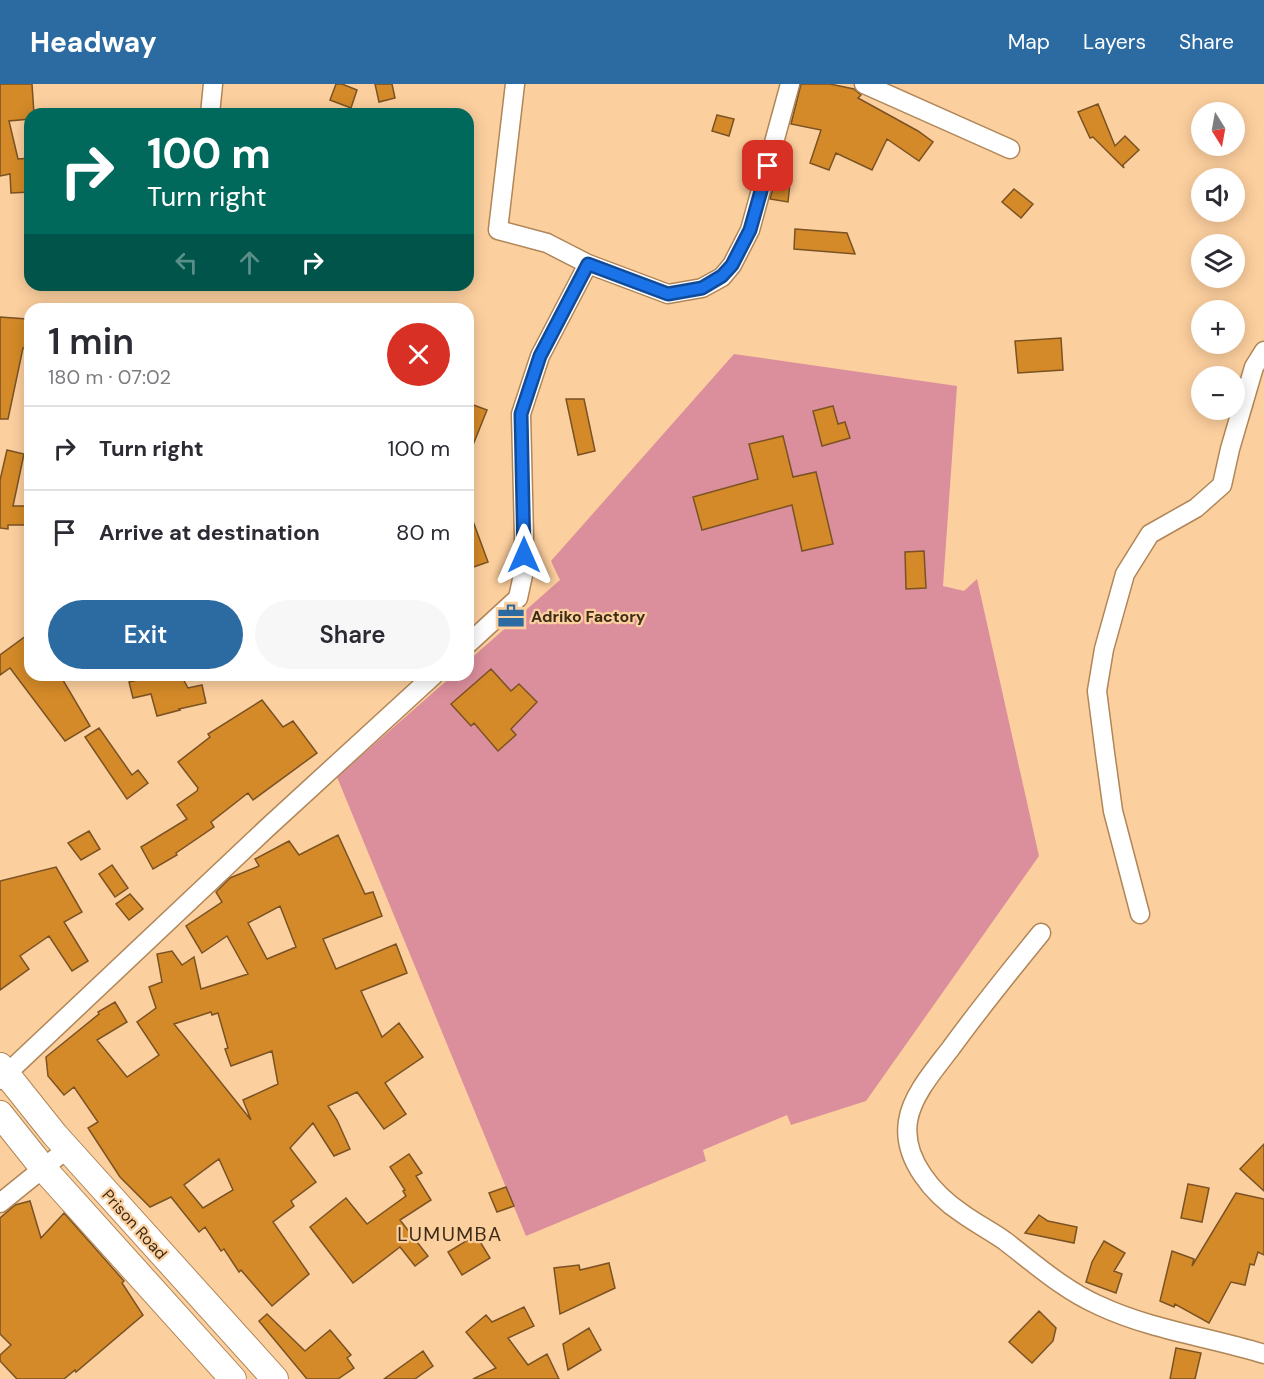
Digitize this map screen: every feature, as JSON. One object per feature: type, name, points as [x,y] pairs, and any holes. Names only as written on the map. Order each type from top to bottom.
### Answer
[{"type":"street","points":[[211,108],[213,84]]},
{"type":"street","points":[[515,84],[498,230],[547,243],[588,264],[668,294],[702,288],[722,276],[732,265],[750,230],[790,84]]},
{"type":"street","points":[[864,84],[1010,149]]},
{"type":"street","points":[[474,638],[518,598],[523,575],[524,536],[521,414],[540,356],[588,264]]},
{"type":"street","points":[[1140,914],[1113,811],[1105,753],[1097,691],[1104,649],[1125,574],[1150,534],[1196,508],[1222,485],[1254,367],[1264,351]]},
{"type":"street","points":[[2,1073],[427,681]]},
{"type":"street","points":[[1041,933],[990,995],[920,1089],[908,1121],[909,1143],[914,1164],[939,1195],[961,1214],[994,1234],[1059,1282],[1098,1305],[1155,1327],[1264,1354]]},
{"type":"street","name":"Prison Road","points":[[2,1073],[67,1149],[275,1379]]},
{"type":"street","name":"Prison Road","points":[[0,1114],[43,1168],[233,1379]]},
{"type":"street","points":[[0,1203],[67,1149]]},
{"type":"shaded area","points":[[734,354],[957,386],[943,586],[964,591],[977,579],[1039,856],[866,1101],[791,1125],[787,1115],[703,1150],[706,1161],[526,1236],[337,777],[446,681],[474,681],[474,656],[560,580],[551,561]]},
{"type":"building","points":[[0,84],[32,84],[34,108],[24,108],[24,120],[9,121],[18,159],[24,158],[24,192],[11,193],[10,174],[0,176]]},
{"type":"building","points":[[336,84],[357,90],[351,108],[330,100]]},
{"type":"building","points":[[375,84],[392,84],[395,98],[379,102]]},
{"type":"building","points":[[801,84],[830,84],[854,89],[861,95],[858,98],[918,131],[933,142],[919,161],[887,139],[872,170],[836,153],[829,170],[810,163],[821,130],[791,124]]},
{"type":"building","points":[[1098,104],[1115,146],[1125,136],[1139,150],[1123,165],[1124,168],[1093,137],[1090,138],[1078,112]]},
{"type":"building","points":[[717,115],[734,119],[729,136],[712,131]]},
{"type":"building","points":[[775,181],[790,183],[788,202],[770,199]]},
{"type":"building","points":[[1014,189],[1033,204],[1021,218],[1002,202]]},
{"type":"building","points":[[795,229],[847,233],[855,254],[794,249]]},
{"type":"building","points":[[0,317],[24,319],[24,348],[8,419],[0,419]]},
{"type":"building","points":[[1061,338],[1063,370],[1018,373],[1015,341]]},
{"type":"building","points":[[566,399],[584,399],[595,451],[578,455]]},
{"type":"building","points":[[474,405],[487,410],[474,442]]},
{"type":"building","points":[[833,406],[838,424],[845,422],[850,438],[822,446],[813,411]]},
{"type":"building","points":[[783,436],[793,477],[816,472],[833,544],[802,551],[792,505],[702,530],[693,497],[758,479],[749,444]]},
{"type":"building","points":[[7,450],[24,454],[13,506],[24,506],[24,525],[8,525],[8,529],[0,528],[0,480]]},
{"type":"building","points":[[474,524],[488,562],[474,567]]},
{"type":"building","points":[[924,551],[926,588],[906,589],[905,552]]},
{"type":"building","points":[[24,637],[24,681],[64,681],[90,726],[65,741],[10,668],[0,675],[0,655]]},
{"type":"building","points":[[491,669],[511,691],[519,684],[537,702],[511,729],[516,735],[498,751],[474,723],[471,726],[451,704]]},
{"type":"building","points":[[184,681],[188,688],[202,685],[206,703],[157,716],[151,694],[133,698],[129,682]]},
{"type":"building","points":[[262,700],[283,727],[293,721],[317,753],[253,800],[248,793],[211,822],[214,827],[176,853],[177,855],[153,869],[141,847],[187,819],[177,805],[198,788],[178,762],[210,737],[208,734]]},
{"type":"building","points":[[99,728],[132,775],[138,770],[148,783],[127,799],[85,737]]},
{"type":"building","points":[[89,831],[100,849],[81,860],[68,843]]},
{"type":"building","points":[[338,835],[365,894],[373,892],[382,916],[323,939],[336,969],[396,944],[407,973],[361,991],[382,1037],[399,1023],[423,1057],[385,1083],[406,1114],[384,1129],[357,1092],[328,1106],[350,1149],[334,1156],[313,1123],[290,1148],[316,1182],[291,1201],[294,1206],[273,1222],[309,1274],[272,1306],[241,1270],[239,1272],[224,1249],[221,1251],[205,1227],[199,1232],[171,1197],[150,1207],[120,1177],[88,1128],[98,1122],[74,1087],[64,1095],[48,1076],[46,1057],[99,1014],[98,1012],[115,1002],[127,1022],[97,1040],[127,1077],[159,1055],[137,1022],[156,1008],[149,987],[162,982],[157,954],[172,951],[182,965],[194,957],[201,989],[248,974],[227,936],[202,953],[186,926],[222,902],[216,892],[230,878],[259,866],[255,859],[289,841],[299,855]],"holes":[[[280,906],[296,947],[267,959],[248,923]],[[211,1012],[212,1015],[218,1013],[231,1066],[272,1051],[278,1084],[243,1100],[251,1120],[174,1024]],[[219,1159],[233,1190],[203,1208],[184,1185]]]},
{"type":"building","points":[[112,865],[128,888],[115,897],[99,874]]},
{"type":"building","points":[[56,867],[82,912],[64,922],[88,961],[72,971],[49,936],[20,956],[29,969],[0,990],[0,881]]},
{"type":"building","points":[[130,894],[143,909],[129,920],[116,904]]},
{"type":"building","points":[[1264,1144],[1264,1191],[1240,1169]]},
{"type":"building","points":[[409,1154],[422,1173],[416,1176],[431,1200],[400,1220],[428,1256],[415,1266],[400,1247],[353,1283],[310,1227],[346,1198],[367,1224],[406,1196],[403,1191],[405,1190],[390,1167]]},
{"type":"building","points":[[1188,1184],[1209,1188],[1202,1222],[1181,1218]]},
{"type":"building","points":[[506,1187],[514,1206],[497,1212],[489,1193]]},
{"type":"building","points":[[1236,1193],[1264,1199],[1264,1255],[1258,1252],[1254,1265],[1250,1264],[1245,1285],[1231,1282],[1209,1323],[1175,1304],[1174,1307],[1160,1301],[1172,1251],[1194,1259],[1192,1266]]},
{"type":"building","points":[[30,1201],[41,1238],[64,1213],[124,1281],[122,1283],[143,1315],[76,1372],[75,1370],[64,1379],[17,1379],[0,1361],[0,1355],[11,1345],[0,1334],[0,1218],[15,1205]]},
{"type":"building","points":[[1039,1215],[1048,1221],[1077,1227],[1074,1243],[1025,1233]]},
{"type":"building","points":[[476,1235],[490,1258],[462,1275],[448,1252]]},
{"type":"building","points":[[1104,1241],[1125,1253],[1114,1271],[1122,1274],[1116,1293],[1086,1282],[1092,1262]]},
{"type":"building","points":[[609,1263],[615,1288],[560,1314],[554,1268],[579,1265],[580,1270]]},
{"type":"building","points":[[524,1307],[534,1326],[508,1338],[528,1365],[547,1354],[559,1379],[473,1379],[496,1368],[466,1332],[486,1315],[492,1322]]},
{"type":"building","points":[[1039,1311],[1056,1328],[1053,1341],[1032,1363],[1009,1342]]},
{"type":"building","points":[[267,1314],[305,1351],[330,1330],[351,1355],[347,1358],[354,1368],[338,1379],[307,1379],[259,1321]]},
{"type":"building","points":[[589,1328],[601,1350],[568,1370],[563,1344]]},
{"type":"building","points":[[1176,1348],[1201,1353],[1195,1379],[1170,1379]]},
{"type":"building","points":[[423,1351],[433,1366],[415,1379],[384,1379]]},
{"type":"place","name":"Adriko Factory","points":[[511,616]]},
{"type":"district","name":"LUMUMBA","points":[[450,1234]]},
{"type":"route","points":[[524,555],[521,414],[540,356],[588,264],[668,294],[702,288],[722,276],[732,265],[750,230],[768,166]]}]
